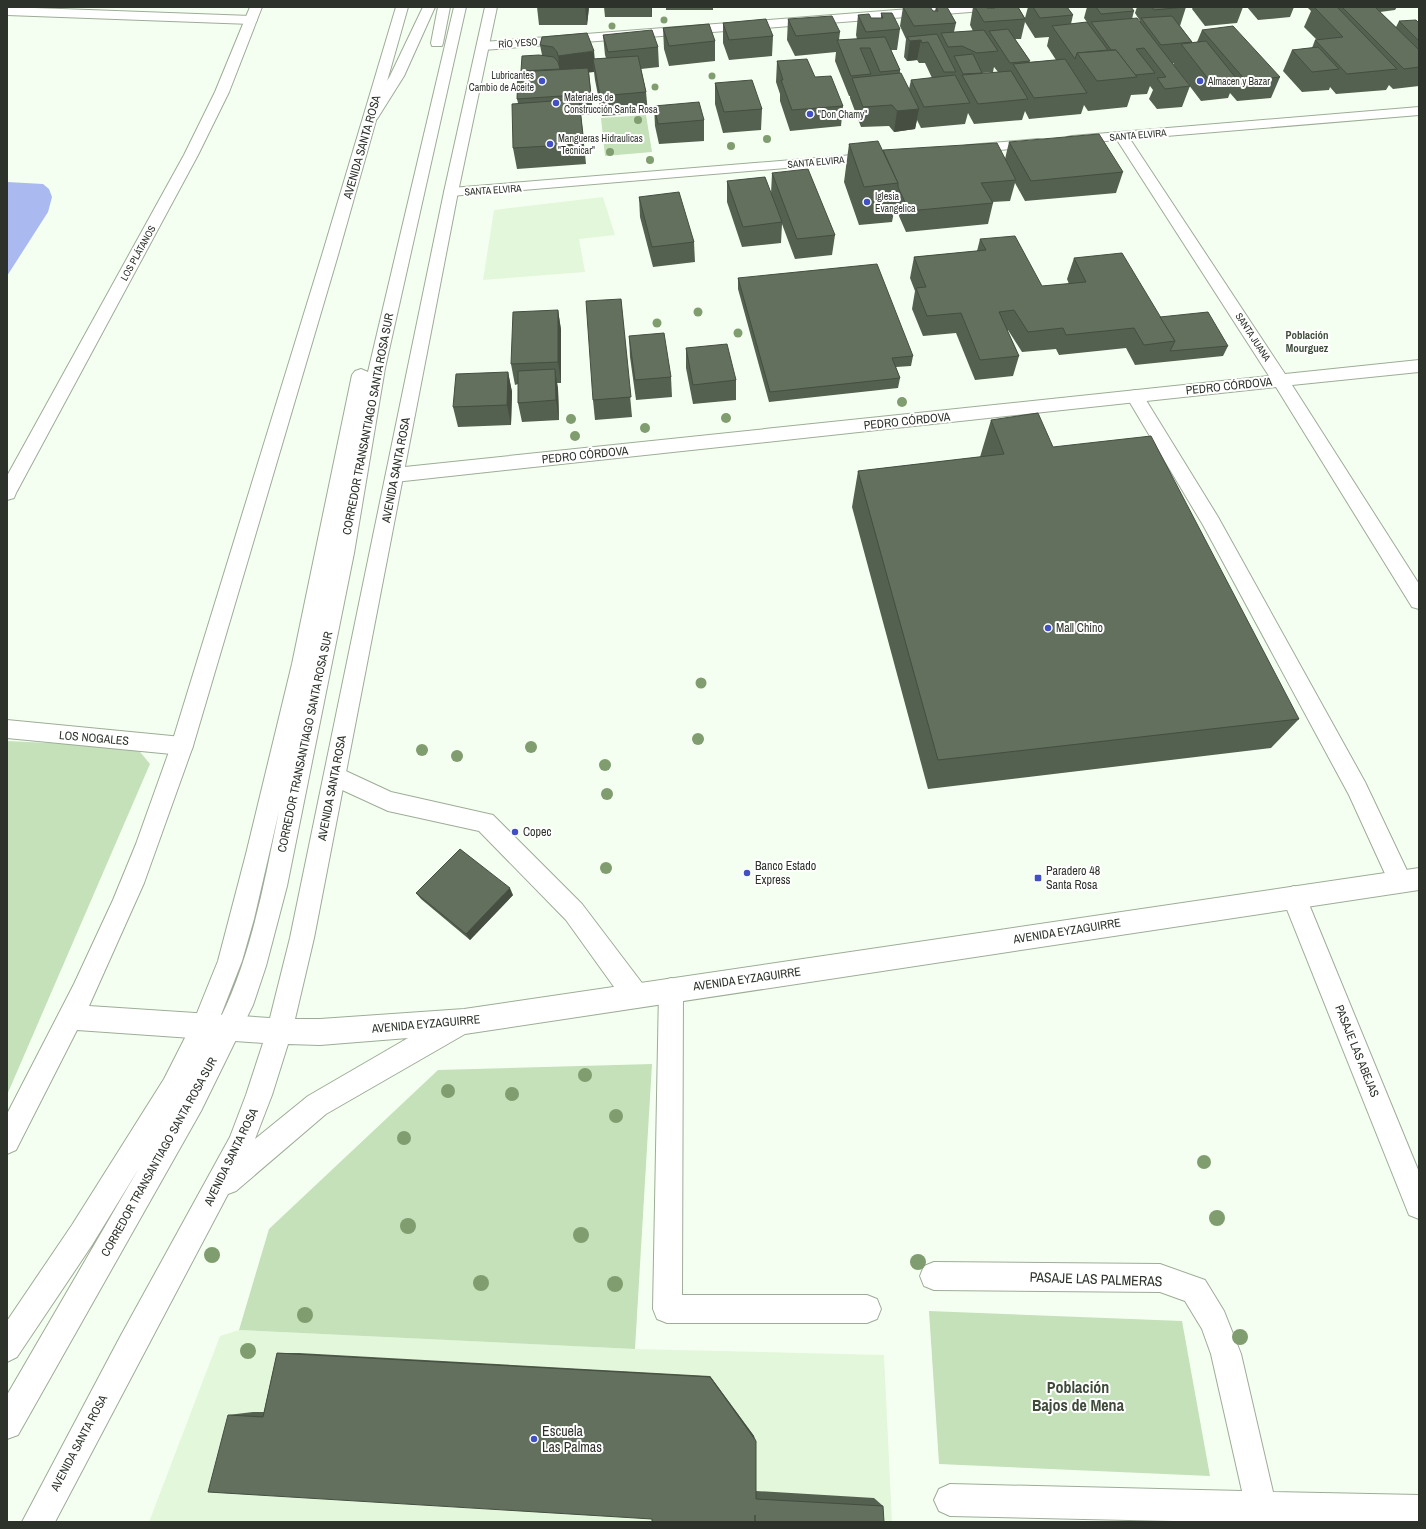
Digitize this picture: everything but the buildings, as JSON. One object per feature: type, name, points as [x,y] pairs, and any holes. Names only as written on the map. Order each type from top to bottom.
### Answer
[{"type":"street","name":"AVENIDA SANTA ROSA","points":[[7,1141],[71,1017],[125,901],[155,825],[182,746],[372,116],[402,7]]},
{"type":"street","points":[[372,116],[396,76],[429,7]]},
{"type":"street","name":"CORREDOR TRANSANTIAGO SANTA ROSA SUR","points":[[7,1424],[177,1129],[217,1027],[230,961],[258,854],[324,565],[359,383],[438,43],[444,7]]},
{"type":"street","name":"CORREDOR TRANSANTIAGO SANTA ROSA SUR","points":[[7,1347],[86,1229],[172,1088],[217,1027],[244,996],[254,966],[275,886],[344,553],[377,368],[460,7]]},
{"type":"street","name":"AVENIDA SANTA ROSA","points":[[38,1522],[238,1146],[253,1113],[280,1031],[302,938],[451,192],[491,7]]},
{"type":"street","name":"RÍO YESO","points":[[483,46],[871,11],[984,7]]},
{"type":"street","points":[[7,12],[254,14]]},
{"type":"street","name":"LOS PLÁTANOS","points":[[7,493],[191,155],[222,92],[254,14]]},
{"type":"street","name":"SANTA ELVIRA","points":[[952,151],[1419,111]]},
{"type":"street","name":"SANTA JUANA","points":[[1121,136],[1282,380],[1419,601]]},
{"type":"street","name":"SANTA ELVIRA","points":[[451,192],[888,156]]},
{"type":"street","name":"PEDRO CÓRDOVA","points":[[395,475],[1419,366]]},
{"type":"street","points":[[1135,396],[1211,522],[1356,790],[1409,880]]},
{"type":"street","name":"LOS NOGALES","points":[[7,730],[182,746]]},
{"type":"street","points":[[335,776],[388,801],[485,822],[574,912],[636,996]]},
{"type":"street","name":"AVENIDA EYZAGUIRRE","points":[[71,1017],[280,1031],[344,1031],[464,1022],[1409,880]]},
{"type":"street","name":"PASAJE LAS ABEJAS","points":[[1294,897],[1419,1205]]},
{"type":"street","points":[[671,990],[667,1309],[867,1309]]},
{"type":"street","points":[[217,1188],[268,1144],[317,1105],[376,1070],[464,1022]]},
{"type":"street","name":"PASAJE LAS PALMERAS","points":[[934,1276],[1160,1278],[1196,1290],[1214,1321],[1226,1354],[1261,1507]]},
{"type":"street","points":[[950,1500],[1419,1511]]},
{"type":"shaded area","points":[[646,115],[652,152],[605,156],[601,118]]},
{"type":"shaded area","points":[[603,197],[615,235],[579,239],[585,272],[483,280],[494,210]]},
{"type":"shaded area","points":[[7,741],[136,747],[150,764],[7,1095]]},
{"type":"shaded area","points":[[652,1064],[635,1349],[239,1330],[269,1229],[438,1070]]},
{"type":"shaded area","points":[[929,1311],[1182,1321],[1210,1476],[939,1464]]},
{"type":"shaded area","name":"Escuela Las Palmas","points":[[239,1330],[635,1349],[884,1355],[892,1522],[149,1522],[220,1336]]},
{"type":"water","points":[[7,182],[43,184],[49,189],[52,197],[48,212],[7,276]]},
{"type":"place","name":"Lubricantes Cambio de Aceite","points":[[542,81]]},
{"type":"place","name":"Almacen y Bazar","points":[[1200,81]]},
{"type":"place","name":"Materiales de Construcción Santa Rosa","points":[[556,103]]},
{"type":"place","name":"\"Don Chamy\"","points":[[810,114]]},
{"type":"place","name":"Mangueras Hidraulicas \"Tecnicar\"","points":[[550,144]]},
{"type":"place","name":"Iglesia Evangelica","points":[[867,202]]},
{"type":"place","name":"Mall Chino","points":[[1048,628]]},
{"type":"place","name":"Copec","points":[[515,832]]},
{"type":"place","name":"Banco Estado Express","points":[[747,873]]},
{"type":"place","name":"Paradero 48 Santa Rosa","points":[[1038,878]]},
{"type":"place","name":"Escuela Las Palmas","points":[[534,1439]]},
{"type":"district","name":"Población Mourguez","points":[[1307,341]]},
{"type":"district","name":"Población Bajos de Mena","points":[[1078,1396]]}]
